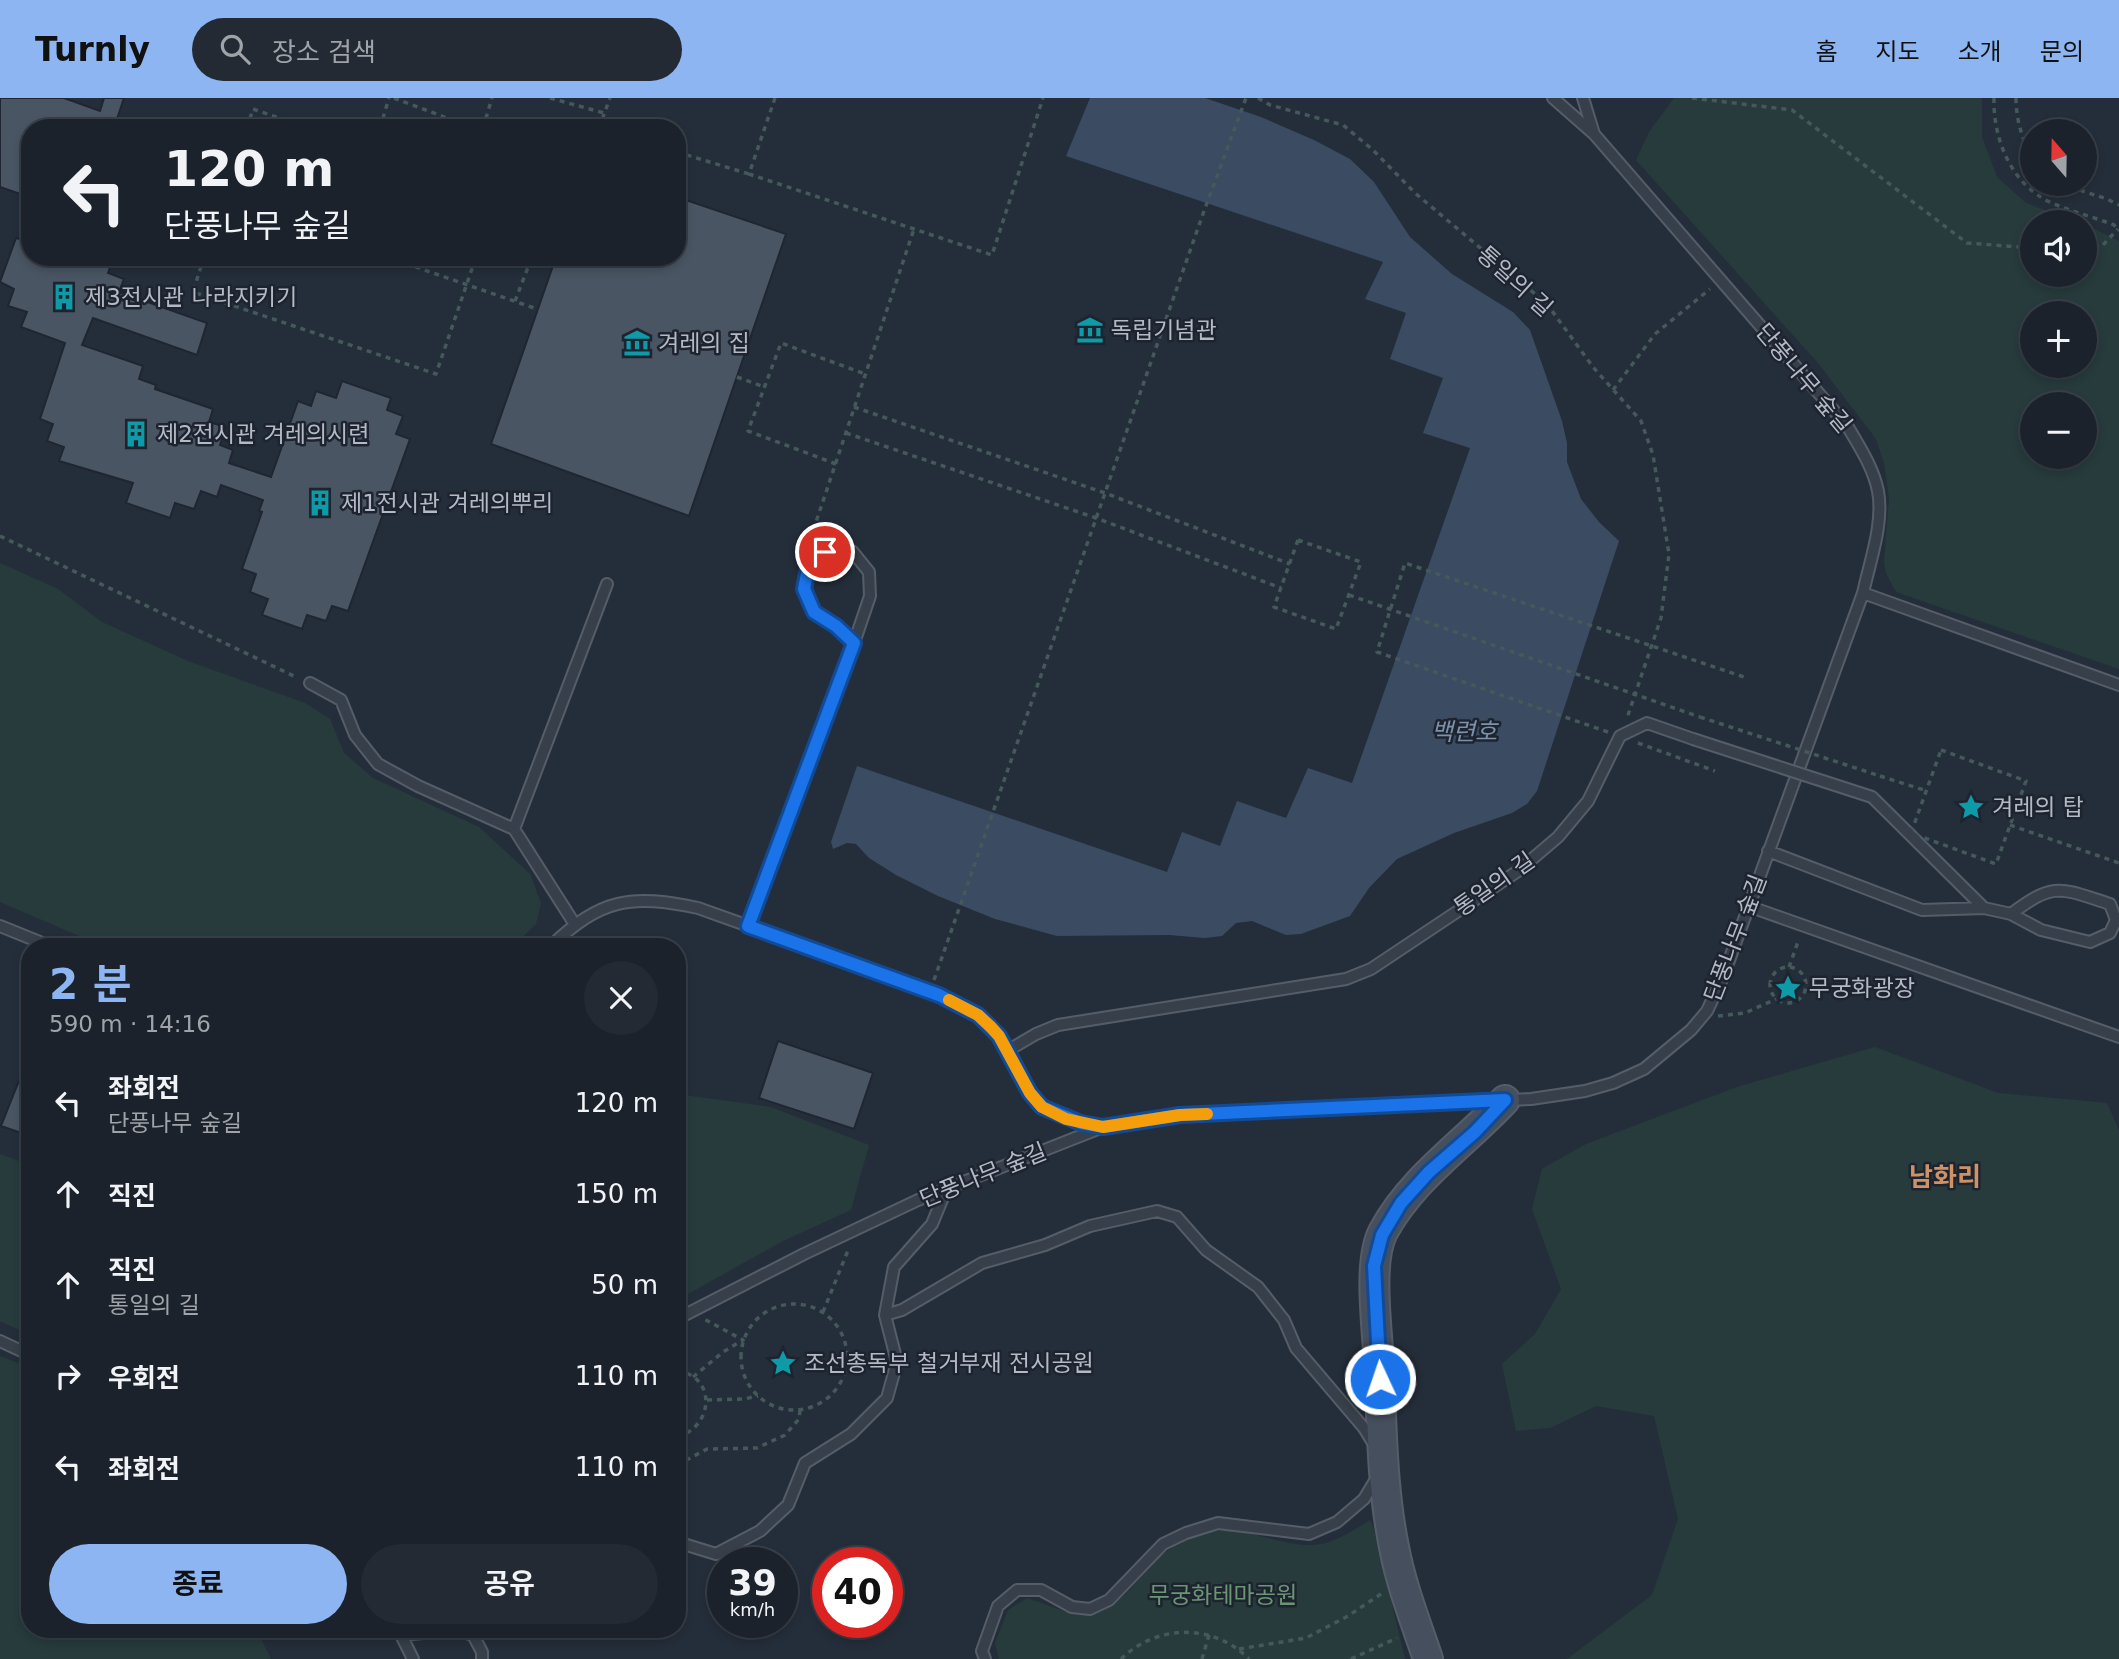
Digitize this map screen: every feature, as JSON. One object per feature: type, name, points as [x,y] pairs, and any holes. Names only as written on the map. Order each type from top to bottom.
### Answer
[{"type":"street","points":[[1428,1659],[1394,1551],[1382,1463],[1374,1266],[1382,1235],[1401,1203],[1429,1172],[1475,1132],[1505,1100]]},
{"type":"lane","points":[[1553,98],[1594,134]]},
{"type":"lane","name":"단풍나무 숲길","points":[[686,1315],[918,1200],[1103,1127],[1180,1115],[1505,1100],[1585,1091],[1628,1077],[1658,1059],[1691,1030],[1707,1011],[1723,977],[1863,593],[1878,527],[1878,492],[1868,462],[1848,427],[1594,134],[1583,98]]},
{"type":"lane","points":[[748,926],[854,643],[870,596],[869,572],[852,551],[825,552],[808,568],[804,589],[814,612],[836,626],[854,643]]},
{"type":"lane","points":[[514,829],[607,584]]},
{"type":"lane","points":[[1863,593],[2119,685]]},
{"type":"lane","points":[[310,683],[341,700],[355,735],[378,764],[418,786],[514,829],[574,923]]},
{"type":"lane","points":[[1620,736],[1647,723],[1872,797],[1984,908]]},
{"type":"lane","name":"통일의 길","points":[[1007,1051],[1058,1025],[1346,979],[1371,969],[1518,871],[1558,837],[1588,801],[1620,736]]},
{"type":"lane","points":[[1768,851],[1922,910],[1984,908],[2011,914],[2041,930],[2090,942],[2110,933],[2116,920],[2110,904],[2063,889],[2037,895],[2011,914]]},
{"type":"lane","points":[[559,938],[574,923],[614,905],[637,901],[663,901],[698,908],[930,992],[978,1015],[999,1036],[1030,1093],[1042,1107],[1066,1119],[1103,1127]]},
{"type":"lane","points":[[1748,906],[2119,1037]]},
{"type":"lane","points":[[0,926],[30,938]]},
{"type":"lane","points":[[686,1545],[716,1554],[760,1531],[788,1505],[805,1463],[851,1434],[887,1398],[897,1362],[886,1315],[894,1267],[932,1224],[946,1190]]},
{"type":"lane","points":[[886,1315],[902,1310],[982,1263],[1045,1245],[1090,1226],[1157,1211],[1177,1217],[1206,1250],[1258,1287],[1284,1320],[1296,1348],[1364,1428],[1382,1463],[1364,1499],[1337,1522],[1309,1534],[1218,1523],[1186,1533],[1163,1544],[1109,1600],[1090,1609],[1072,1607],[1041,1590],[1017,1590],[998,1606],[982,1651],[985,1659]]},
{"type":"lane","points":[[0,1341],[21,1351]]},
{"type":"lane","points":[[402,1638],[414,1659]]},
{"type":"lane","points":[[474,1638],[482,1652],[482,1659]]},
{"type":"path","points":[[384,119],[392,98],[449,119]]},
{"type":"path","points":[[486,119],[492,98]]},
{"type":"path","points":[[551,98],[604,113]]},
{"type":"path","points":[[602,119],[610,98]]},
{"type":"path","points":[[749,174],[775,98]]},
{"type":"path","points":[[686,155],[992,255],[1043,98]]},
{"type":"path","points":[[930,992],[1246,98]]},
{"type":"path","name":"통일의 길","points":[[1258,98],[1270,105],[1343,125],[1373,150],[1415,193],[1547,304],[1592,367],[1641,421],[1653,455],[1669,554],[1661,618],[1637,695],[1620,736]]},
{"type":"path","points":[[1692,98],[1792,110],[1967,243],[2020,246]]},
{"type":"path","points":[[1994,98],[1994,119],[2000,144],[2011,168],[2027,185],[2049,202],[2119,229],[2101,247],[2097,247]]},
{"type":"path","points":[[2016,98],[2020,130]]},
{"type":"path","points":[[250,119],[253,109],[282,119]]},
{"type":"path","points":[[2097,196],[2119,205]]},
{"type":"path","points":[[807,549],[914,229]]},
{"type":"path","points":[[201,266],[193,292],[436,374],[473,266]]},
{"type":"path","points":[[413,266],[537,309]]},
{"type":"path","points":[[515,302],[529,266]]},
{"type":"path","points":[[1612,390],[1655,334],[1721,281]]},
{"type":"path","points":[[836,464],[748,431],[780,342],[866,374]]},
{"type":"path","points":[[737,377],[764,387]]},
{"type":"path","points":[[854,407],[1105,493],[1290,564]]},
{"type":"path","points":[[846,433],[1096,518],[1281,588]]},
{"type":"path","points":[[0,536],[310,683]]},
{"type":"path","points":[[1298,540],[1361,562],[1336,629],[1274,607],[1281,588],[1298,540]]},
{"type":"path","points":[[1566,717],[1377,652],[1405,564],[1747,678]]},
{"type":"path","points":[[1349,595],[1700,717],[1927,791]]},
{"type":"path","points":[[1941,750],[2026,781],[2010,825],[1996,864],[1911,833],[1941,750]]},
{"type":"path","points":[[1686,760],[1715,771]]},
{"type":"path","points":[[2010,825],[2119,863]]},
{"type":"path","points":[[1789,967],[1803,926]]},
{"type":"path","points":[[1789,967],[1795,968],[1804,976],[1806,982],[1804,995],[1788,1003],[1776,999],[1770,989],[1771,978],[1779,970],[1789,967]]},
{"type":"path","points":[[1702,1017],[1745,1013],[1776,999]]},
{"type":"path","points":[[823,1312],[856,1230]]},
{"type":"path","points":[[797,1303],[814,1307],[823,1312],[840,1330],[846,1346],[847,1364],[842,1381],[831,1395],[817,1405],[800,1410],[782,1409],[758,1396],[744,1375],[740,1358],[743,1340],[751,1325],[764,1313],[780,1305],[797,1303]]},
{"type":"path","points":[[692,1312],[743,1340]]},
{"type":"path","points":[[693,1377],[723,1352],[743,1340]]},
{"type":"path","points":[[686,1374],[701,1385],[707,1399],[703,1419],[686,1435]]},
{"type":"path","points":[[707,1399],[744,1399],[758,1396]]},
{"type":"path","points":[[686,1460],[707,1449],[757,1448],[785,1434],[799,1419],[800,1410]]},
{"type":"path","points":[[1239,1649],[1306,1638],[1348,1616],[1403,1579]]},
{"type":"path","points":[[1352,1659],[1418,1629]]},
{"type":"path","points":[[1121,1659],[1132,1648],[1157,1636],[1185,1631],[1209,1635],[1239,1649],[1249,1659]]},
{"type":"path","points":[[1202,1659],[1209,1635]]},
{"type":"green space","points":[[1674,98],[1982,98],[1982,137],[1997,177],[2026,203],[2045,210],[2020,210],[2020,287],[2097,287],[2097,230],[2119,241],[2119,669],[1896,592],[1886,573],[1884,562],[1889,498],[1884,463],[1876,439],[1818,363],[1636,160],[1649,132]]},
{"type":"green space","points":[[0,563],[58,589],[102,622],[188,661],[305,703],[330,719],[344,753],[373,778],[479,827],[530,874],[541,903],[536,924],[521,938],[84,938],[0,902]]},
{"type":"green space","points":[[1875,1047],[1998,1093],[2107,1103],[2119,1130],[2119,1659],[1567,1659],[1652,1595],[1678,1519],[1654,1416],[1596,1406],[1550,1428],[1516,1431],[1502,1364],[1535,1334],[1561,1289],[1532,1209],[1542,1169],[1586,1144],[1737,1087]]},
{"type":"green space","points":[[686,1095],[771,1107],[869,1145],[851,1210],[783,1241],[686,1295]]},
{"type":"green space","points":[[0,1154],[21,1162],[21,1331],[0,1321]]},
{"type":"green space","points":[[0,1356],[21,1364],[21,1638],[260,1638],[271,1659],[0,1659]]},
{"type":"green space","name":"무궁화테마공원","points":[[1370,1520],[1405,1659],[999,1659],[995,1643],[1008,1610],[1027,1598],[1069,1613],[1095,1614],[1116,1603],[1163,1554],[1199,1535],[1232,1531],[1311,1545],[1342,1537]]},
{"type":"water","name":"백련호","points":[[1090,98],[1205,98],[1261,117],[1350,159],[1374,182],[1410,237],[1452,274],[1513,312],[1530,330],[1562,421],[1567,443],[1567,462],[1581,499],[1619,541],[1537,791],[1527,804],[1512,813],[1454,833],[1397,859],[1369,888],[1350,916],[1301,934],[1286,935],[1252,921],[1236,923],[1222,936],[1205,938],[1169,935],[1057,936],[995,919],[938,896],[869,858],[856,844],[847,843],[833,849],[831,842],[857,766],[1167,872],[1182,832],[1220,846],[1237,801],[1286,818],[1308,768],[1352,783],[1470,448],[1423,433],[1443,378],[1390,359],[1406,313],[1365,299],[1383,262],[1066,156]]},
{"type":"building","points":[[0,98],[64,98],[100,111],[104,98],[124,98],[117,119],[21,119],[21,194],[0,187]]},
{"type":"building","name":"겨레의 집","points":[[686,200],[786,234],[689,516],[491,444],[553,266],[686,266]]},
{"type":"building","points":[[16,238],[21,239],[21,266],[111,266],[108,273],[124,279],[119,292],[207,323],[197,355],[93,318],[82,345],[143,366],[139,379],[156,385],[155,389],[213,409],[209,422],[226,427],[220,445],[233,450],[229,463],[271,477],[298,401],[311,406],[316,391],[336,398],[342,381],[391,398],[387,410],[403,416],[396,434],[410,439],[348,611],[332,606],[326,621],[307,615],[302,629],[262,615],[268,599],[250,592],[256,574],[242,569],[262,512],[259,511],[263,500],[221,485],[217,497],[201,491],[194,509],[175,503],[170,518],[126,503],[133,483],[59,461],[64,447],[47,441],[53,424],[40,419],[65,343],[21,327],[27,312],[8,306],[14,289],[0,282]]},
{"type":"building","points":[[778,1041],[873,1073],[854,1129],[759,1098]]},
{"type":"building","points":[[21,1076],[21,1133],[1,1126]]},
{"type":"slow traffic","points":[[949,1000],[978,1015],[991,1027],[999,1036],[1030,1093],[1042,1107],[1066,1119],[1103,1127],[1180,1115],[1207,1114]]},
{"type":"place","name":"제3전시관 나라지키기","points":[[64,297]]},
{"type":"place","name":"독립기념관","points":[[1090,330]]},
{"type":"place","name":"겨레의 집","points":[[637,343]]},
{"type":"place","name":"제2전시관 겨레의시련","points":[[136,434]]},
{"type":"place","name":"제1전시관 겨레의뿌리","points":[[320,503]]},
{"type":"place","name":"겨레의 탑","points":[[1971,807]]},
{"type":"place","name":"무궁화광장","points":[[1788,988]]},
{"type":"place","name":"조선총독부 철거부재 전시공원","points":[[783,1363]]},
{"type":"district","name":"남화리","points":[[1945,1177]]},
{"type":"route","points":[[825,552],[808,568],[804,589],[814,612],[836,626],[854,643],[748,926],[939,995],[978,1015],[999,1036],[1030,1093],[1042,1107],[1081,1123],[1103,1127],[1180,1115],[1505,1100],[1475,1132],[1429,1172],[1401,1203],[1382,1235],[1374,1266],[1380,1379]]}]
